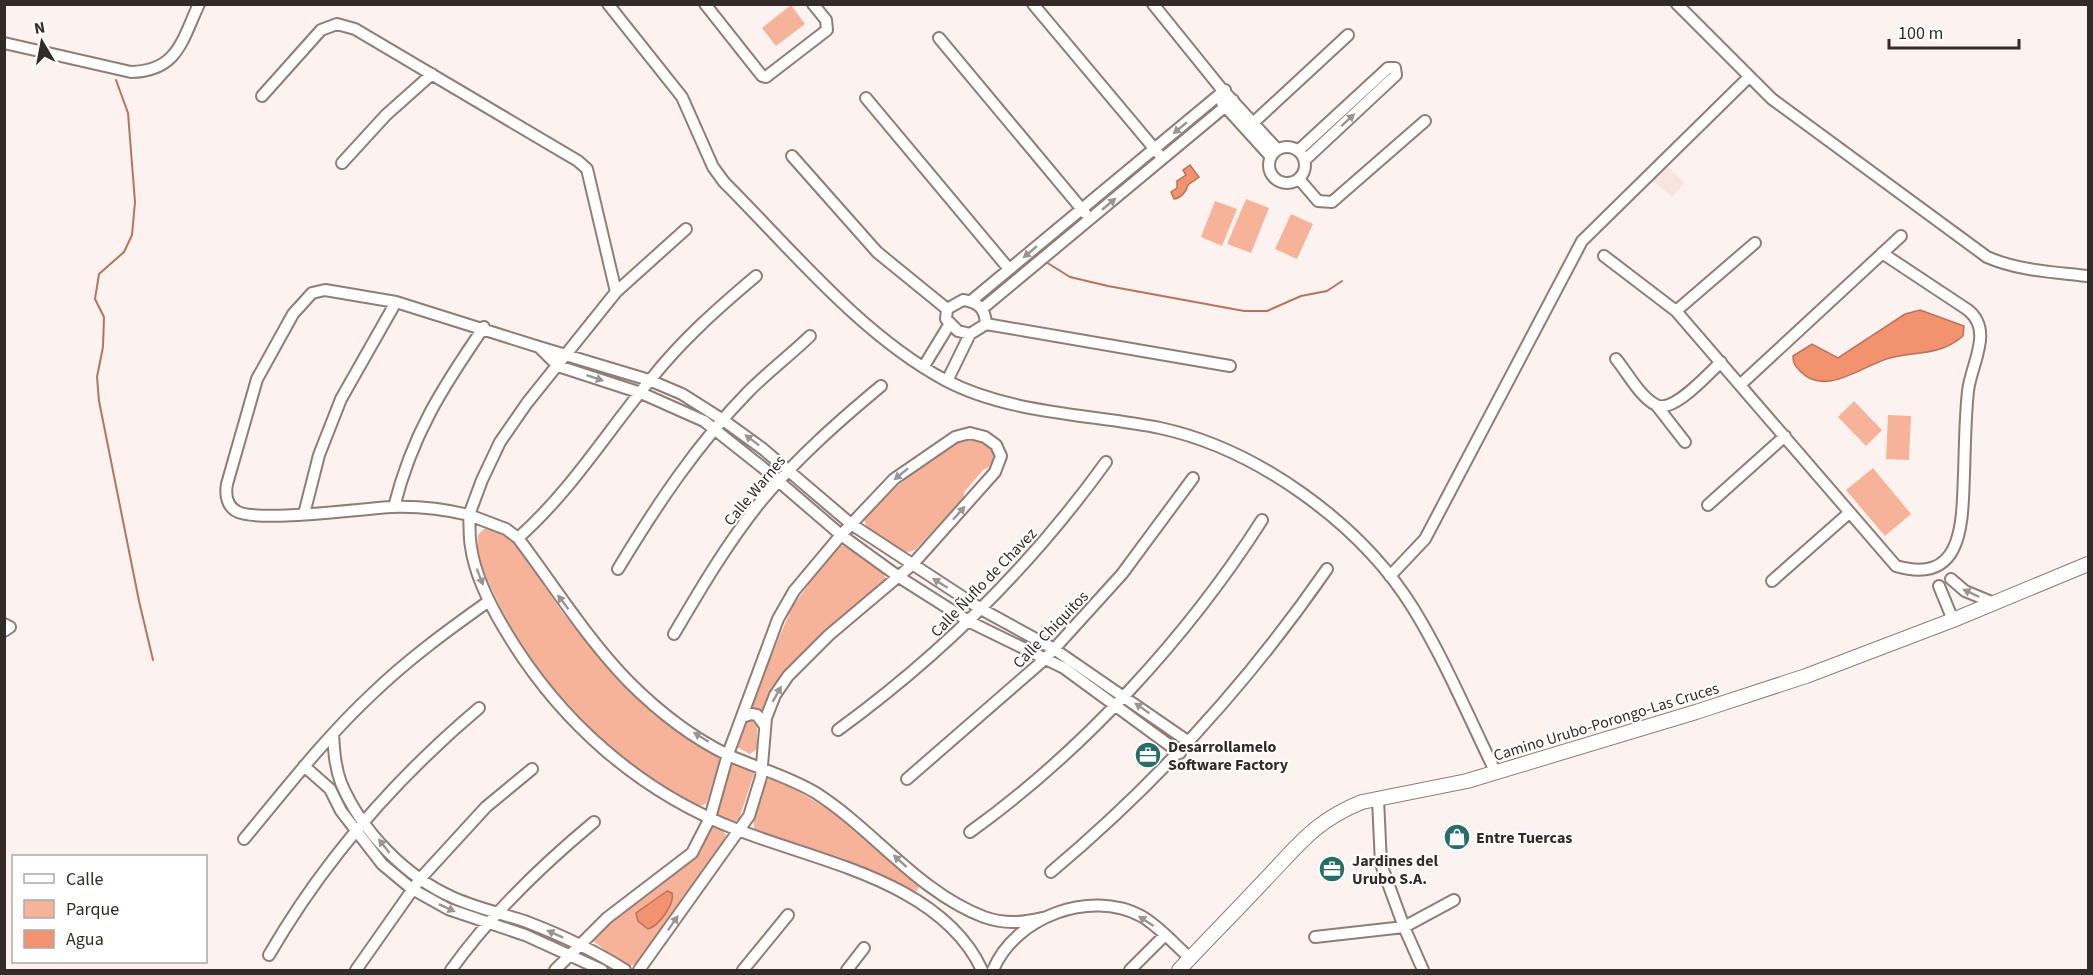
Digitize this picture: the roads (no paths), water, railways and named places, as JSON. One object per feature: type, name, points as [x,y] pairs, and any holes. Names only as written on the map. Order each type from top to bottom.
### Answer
[{"type":"main road","name":"Camino Urubo-Porongo-Las Cruces","points":[[1179,970],[1322,821],[1343,809],[1496,773],[1806,676],[1953,620],[2088,564]]},
{"type":"street","points":[[4,43],[131,72],[146,72],[173,58],[199,4]]},
{"type":"street","points":[[608,4],[682,97],[713,167],[724,182],[878,334],[947,381],[1000,400],[1161,429],[1213,445],[1259,466],[1300,492],[1337,520],[1390,576],[1412,608],[1496,773]]},
{"type":"street","points":[[705,4],[762,76],[766,77],[827,30],[826,20],[813,4]]},
{"type":"street","points":[[1033,4],[1163,159]]},
{"type":"street","points":[[1153,4],[1229,103],[1274,153]]},
{"type":"street","points":[[1677,4],[1772,99],[1987,257],[2005,265],[2088,276]]},
{"type":"street","points":[[262,96],[321,30],[337,24],[355,29],[578,161],[587,169],[616,292]]},
{"type":"street","points":[[1253,123],[1348,35]]},
{"type":"street","points":[[939,38],[1090,219]]},
{"type":"street","points":[[4,51],[16,46]]},
{"type":"street","points":[[1388,68],[1396,69],[1396,75],[1302,155],[1388,68]]},
{"type":"street","points":[[342,163],[386,115],[432,74]]},
{"type":"street","points":[[1390,576],[1425,538],[1582,241],[1749,77]]},
{"type":"street","points":[[971,301],[1155,149],[1220,91]]},
{"type":"street","points":[[866,98],[1010,269]]},
{"type":"street","points":[[1229,103],[1253,123],[1274,153]]},
{"type":"street","points":[[983,308],[1229,103]]},
{"type":"street","points":[[1299,179],[1318,201],[1332,202],[1425,121]]},
{"type":"street","points":[[1288,146],[1302,155],[1304,174],[1299,179],[1286,183],[1273,177],[1269,163],[1274,153],[1288,146]]},
{"type":"street","points":[[792,156],[877,252],[947,309],[949,325],[924,366]]},
{"type":"street","points":[[686,229],[616,292],[527,403],[500,442],[469,515],[471,547],[489,601],[524,661],[552,700],[586,735],[638,777],[684,806],[738,831],[866,874],[909,898],[964,938],[982,970]]},
{"type":"street","points":[[1740,385],[1901,236]]},
{"type":"street","points":[[1676,311],[1755,243]]},
{"type":"street","points":[[1604,256],[1676,311],[1896,566],[1910,570],[1929,568],[1943,560],[1957,544],[1961,530],[1968,388],[1981,331],[1975,315],[1882,253]]},
{"type":"street","points":[[518,538],[566,491],[650,380],[710,315],[756,276]]},
{"type":"street","points":[[1189,742],[1054,649],[981,609],[912,565],[851,524],[723,420],[682,394],[650,380],[484,327],[396,302],[325,290],[312,293],[293,314],[257,379],[227,484],[227,498],[234,509],[240,513],[304,514],[394,507],[428,508],[469,515],[506,529],[518,538],[589,636],[630,683],[678,723],[728,754],[794,781],[837,807],[934,890],[983,917],[998,921],[1021,923],[1089,906],[1107,906],[1141,916],[1190,958]]},
{"type":"street","points":[[947,309],[963,300],[971,301],[983,308],[986,324]]},
{"type":"street","points":[[304,514],[319,455],[341,399],[396,302]]},
{"type":"street","points":[[947,381],[970,334],[986,324],[1230,366]]},
{"type":"street","points":[[949,325],[970,334]]},
{"type":"street","points":[[394,507],[403,469],[425,417],[484,327]]},
{"type":"street","points":[[618,569],[676,479],[723,420],[749,391],[810,336]]},
{"type":"street","points":[[539,346],[558,366],[640,393],[680,409],[716,429],[841,535],[898,577],[970,622],[1064,668],[1180,753]]},
{"type":"street","points":[[1616,358],[1685,442]]},
{"type":"street","points":[[1665,418],[1670,406],[1721,362]]},
{"type":"street","name":"Calle Warnes","points":[[674,634],[721,556],[779,482],[827,432],[881,386]]},
{"type":"street","points":[[1657,406],[1670,406]]},
{"type":"street","points":[[555,970],[608,918],[692,853],[710,818],[728,754],[778,619],[794,591],[841,535],[894,479],[924,456],[955,437],[970,433],[985,437],[996,445],[1001,456],[995,472],[912,565],[830,635],[788,676],[775,695],[765,726],[762,767],[749,816],[639,970]]},
{"type":"street","points":[[1708,505],[1785,436]]},
{"type":"street","name":"Calle Ñuflo de Chavez","points":[[838,730],[906,678],[970,622],[1059,525],[1106,462]]},
{"type":"street","name":"Calle Chiquitos","points":[[907,779],[996,704],[1045,659],[1122,574],[1193,478]]},
{"type":"street","points":[[1772,581],[1849,513]]},
{"type":"street","points":[[970,832],[1044,775],[1124,696],[1221,579],[1262,520]]},
{"type":"street","points":[[1943,560],[1950,577],[1965,591],[1994,603]]},
{"type":"street","points":[[1929,568],[1953,620]]},
{"type":"street","points":[[1051,872],[1110,821],[1180,753],[1281,636],[1328,569]]},
{"type":"street","points":[[244,839],[333,734],[401,667],[489,601]]},
{"type":"street","points":[[4,624],[10,627],[4,631]]},
{"type":"street","points":[[269,955],[295,910],[364,821],[403,776],[479,708]]},
{"type":"street","points":[[742,717],[757,715],[765,726]]},
{"type":"street","points":[[333,734],[336,764],[341,782],[364,821],[391,855],[420,879],[453,898],[499,913],[579,945],[625,970]]},
{"type":"street","points":[[304,766],[330,789],[341,811],[382,864],[412,889],[448,909],[569,954],[602,970]]},
{"type":"street","points":[[356,970],[420,879],[486,807],[532,769]]},
{"type":"street","points":[[1378,799],[1381,864],[1404,927],[1423,970]]},
{"type":"street","points":[[451,970],[488,923],[557,853],[594,822]]},
{"type":"street","points":[[909,898],[921,892],[924,883]]},
{"type":"street","points":[[925,908],[927,896],[934,890]]},
{"type":"street","points":[[1315,937],[1404,927],[1454,900]]},
{"type":"street","points":[[743,970],[788,915]]},
{"type":"street","points":[[993,970],[1012,941],[1041,918]]},
{"type":"street","points":[[1130,970],[1165,935]]},
{"type":"street","points":[[847,970],[864,948]]},
{"type":"water","points":[[1190,165],[1199,177],[1188,185],[1181,196],[1174,199],[1171,192],[1177,188],[1177,181],[1186,175],[1183,170]]},
{"type":"water","points":[[1920,310],[1964,326],[1963,336],[1946,347],[1890,358],[1833,380],[1811,379],[1794,363],[1793,356],[1812,344],[1838,358],[1905,314]]},
{"type":"water","points":[[667,891],[672,893],[669,908],[657,924],[648,929],[638,921],[636,913]]},
{"type":"waterway","points":[[116,80],[128,113],[135,202],[132,235],[124,252],[99,274],[95,299],[104,317],[103,347],[97,377],[99,401],[153,660]]},
{"type":"waterway","points":[[1046,262],[1070,277],[1244,311],[1267,311],[1301,296],[1327,291],[1342,281]]},
{"type":"place","name":"Desarrollamelo Software Factory","points":[[1148,755]]},
{"type":"place","name":"Entre Tuercas","points":[[1457,837]]},
{"type":"place","name":"Jardines del Urubo S.A.","points":[[1332,869]]}]
